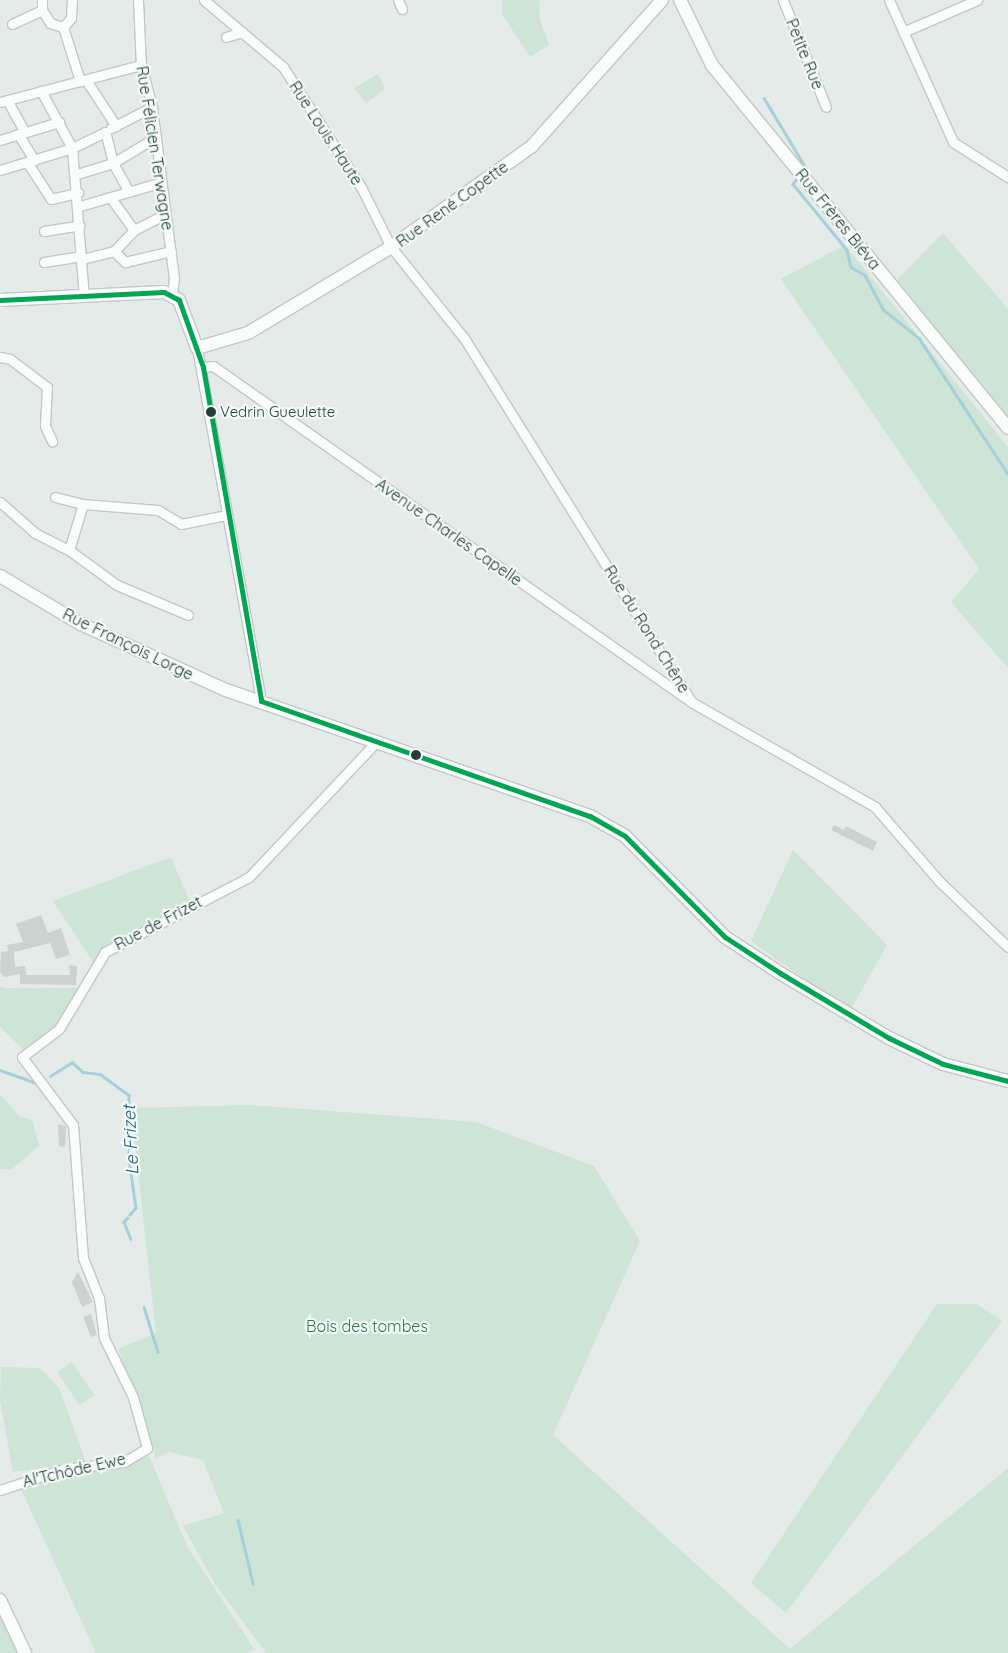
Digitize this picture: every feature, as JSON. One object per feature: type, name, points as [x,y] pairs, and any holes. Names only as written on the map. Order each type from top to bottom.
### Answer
[{"type":"street","points":[[42,0],[42,10],[50,23],[63,27]]},
{"type":"street","points":[[63,27],[71,18],[72,0]]},
{"type":"street","name":"Rue Félicien Terwagne","points":[[138,0],[142,65],[152,107],[174,278],[172,295]]},
{"type":"street","name":"Rue Louis Haute","points":[[204,0],[283,67],[361,187],[391,247]]},
{"type":"street","name":"Rue René Copette","points":[[197,348],[222,343],[274,321],[391,247],[532,146],[662,0]]},
{"type":"street","points":[[667,0],[680,0]]},
{"type":"street","name":"Rue Frères Biéva","points":[[680,0],[712,65],[1008,428]]},
{"type":"street","name":"Petite Rue","points":[[783,0],[826,107]]},
{"type":"street","points":[[889,0],[953,142],[1008,177]]},
{"type":"street","points":[[903,32],[977,0]]},
{"type":"street","points":[[12,24],[42,10]]},
{"type":"street","points":[[63,27],[83,80],[116,126]]},
{"type":"street","points":[[226,38],[242,32]]},
{"type":"street","points":[[78,193],[50,199],[31,161],[22,133],[3,101],[142,65]]},
{"type":"street","points":[[41,91],[72,148],[80,206],[84,296]]},
{"type":"street","points":[[0,170],[72,148],[152,107]]},
{"type":"street","points":[[0,140],[59,122]]},
{"type":"street","points":[[105,132],[113,163],[129,192]]},
{"type":"street","points":[[76,174],[113,163],[156,137]]},
{"type":"street","points":[[80,206],[162,182]]},
{"type":"street","points":[[110,197],[134,230]]},
{"type":"street","points":[[44,262],[82,258],[114,251],[134,230],[166,214]]},
{"type":"street","points":[[44,231],[80,225]]},
{"type":"street","name":"Rue du Rond Chêne","points":[[391,247],[464,338],[693,703],[875,807],[939,881],[1008,947]]},
{"type":"street","points":[[114,251],[125,262],[170,251]]},
{"type":"street","points":[[0,300],[84,296],[172,295],[178,300],[203,367],[227,516],[261,701]]},
{"type":"street","points":[[0,357],[10,359],[47,387],[45,426],[52,441]]},
{"type":"street","name":"Avenue Charles Capelle","points":[[203,367],[213,366],[693,703]]},
{"type":"street","points":[[55,497],[83,504],[158,510],[181,524],[227,516]]},
{"type":"street","points":[[0,502],[35,533],[70,550],[117,585],[188,615]]},
{"type":"street","points":[[70,550],[83,504]]},
{"type":"street","name":"Rue François Lorge","points":[[0,576],[82,624],[211,683],[590,816],[625,836],[725,937],[780,973],[889,1038],[943,1064],[1008,1081]]},
{"type":"street","name":"Rue de Frizet","points":[[147,1448],[134,1397],[104,1338],[99,1298],[83,1258],[73,1125],[22,1057],[59,1030],[105,952],[249,876],[378,741]]},
{"type":"street","name":"Al'Tchôde Ewe","points":[[0,1490],[64,1469],[124,1462],[147,1448]]},
{"type":"street","points":[[0,1600],[25,1653]]},
{"type":"green space","points":[[502,0],[539,0],[540,20],[549,45],[530,57],[502,14]]},
{"type":"green space","points":[[378,74],[385,89],[366,103],[354,88]]},
{"type":"green space","points":[[943,233],[1008,309],[1008,417],[894,283]]},
{"type":"green space","points":[[845,245],[1008,447],[1008,668],[951,602],[979,569],[781,279]]},
{"type":"green space","points":[[793,850],[887,945],[850,1011],[751,941]]},
{"type":"green space","points":[[171,857],[190,902],[107,946],[93,962],[53,901]]},
{"type":"green space","points":[[0,986],[4,988],[78,988],[51,1034],[23,1049],[0,1027]]},
{"type":"green space","points":[[0,1094],[19,1116],[32,1120],[39,1146],[12,1169],[0,1169]]},
{"type":"green space","name":"Bois des tombes","points":[[249,1105],[476,1122],[594,1166],[640,1241],[553,1435],[790,1649],[1008,1468],[1008,1653],[266,1653],[215,1584],[183,1526],[224,1513],[203,1460],[169,1452],[156,1458],[118,1349],[156,1333],[131,1108]]},
{"type":"green space","points":[[937,1304],[977,1304],[1002,1321],[786,1613],[751,1583]]},
{"type":"green space","points":[[72,1362],[94,1395],[79,1405],[57,1372]]},
{"type":"green space","points":[[1,1367],[40,1368],[59,1388],[86,1462],[13,1472],[0,1401]]},
{"type":"green space","points":[[149,1456],[187,1546],[254,1649],[249,1653],[96,1653],[19,1485],[44,1476],[130,1463]]},
{"type":"green space","points":[[0,1605],[22,1653],[0,1653]]},
{"type":"building","points":[[834,825],[844,830],[846,826],[877,842],[873,851],[831,830]]},
{"type":"building","points":[[41,915],[48,933],[61,928],[70,955],[56,959],[50,943],[14,952],[15,967],[25,966],[26,975],[70,975],[69,965],[77,966],[76,985],[20,984],[20,974],[4,977],[0,972],[1,952],[8,951],[7,945],[23,942],[16,924]]},
{"type":"building","points":[[58,1124],[66,1126],[65,1147],[59,1146]]},
{"type":"building","points":[[78,1272],[93,1302],[82,1307],[72,1282]]},
{"type":"building","points":[[91,1314],[97,1335],[91,1337],[83,1317]]},
{"type":"waterway","points":[[764,98],[806,168],[803,172]]},
{"type":"waterway","points":[[798,178],[793,184],[847,250],[851,267],[865,275],[884,310],[919,338],[1008,474]]},
{"type":"waterway","name":"Le Frizet","points":[[50,1076],[72,1062],[83,1072],[100,1074],[129,1095],[129,1159],[136,1208],[130,1215]]},
{"type":"waterway","name":"Le Frizet","points":[[0,1070],[39,1084]]},
{"type":"waterway","name":"Le Frizet","points":[[128,1218],[124,1222],[131,1239]]},
{"type":"waterway","name":"Le Frizet","points":[[144,1307],[158,1352]]},
{"type":"waterway","name":"Le Frizet","points":[[238,1520],[253,1583]]},
{"type":"transit line","points":[[0,300],[164,292],[179,300],[203,367],[261,701]]},
{"type":"transit line","points":[[261,701],[590,816],[625,836],[725,937],[780,973],[889,1038],[943,1064],[1008,1081]]},
{"type":"place","name":"Vedrin Gueulette","points":[[211,412]]}]
